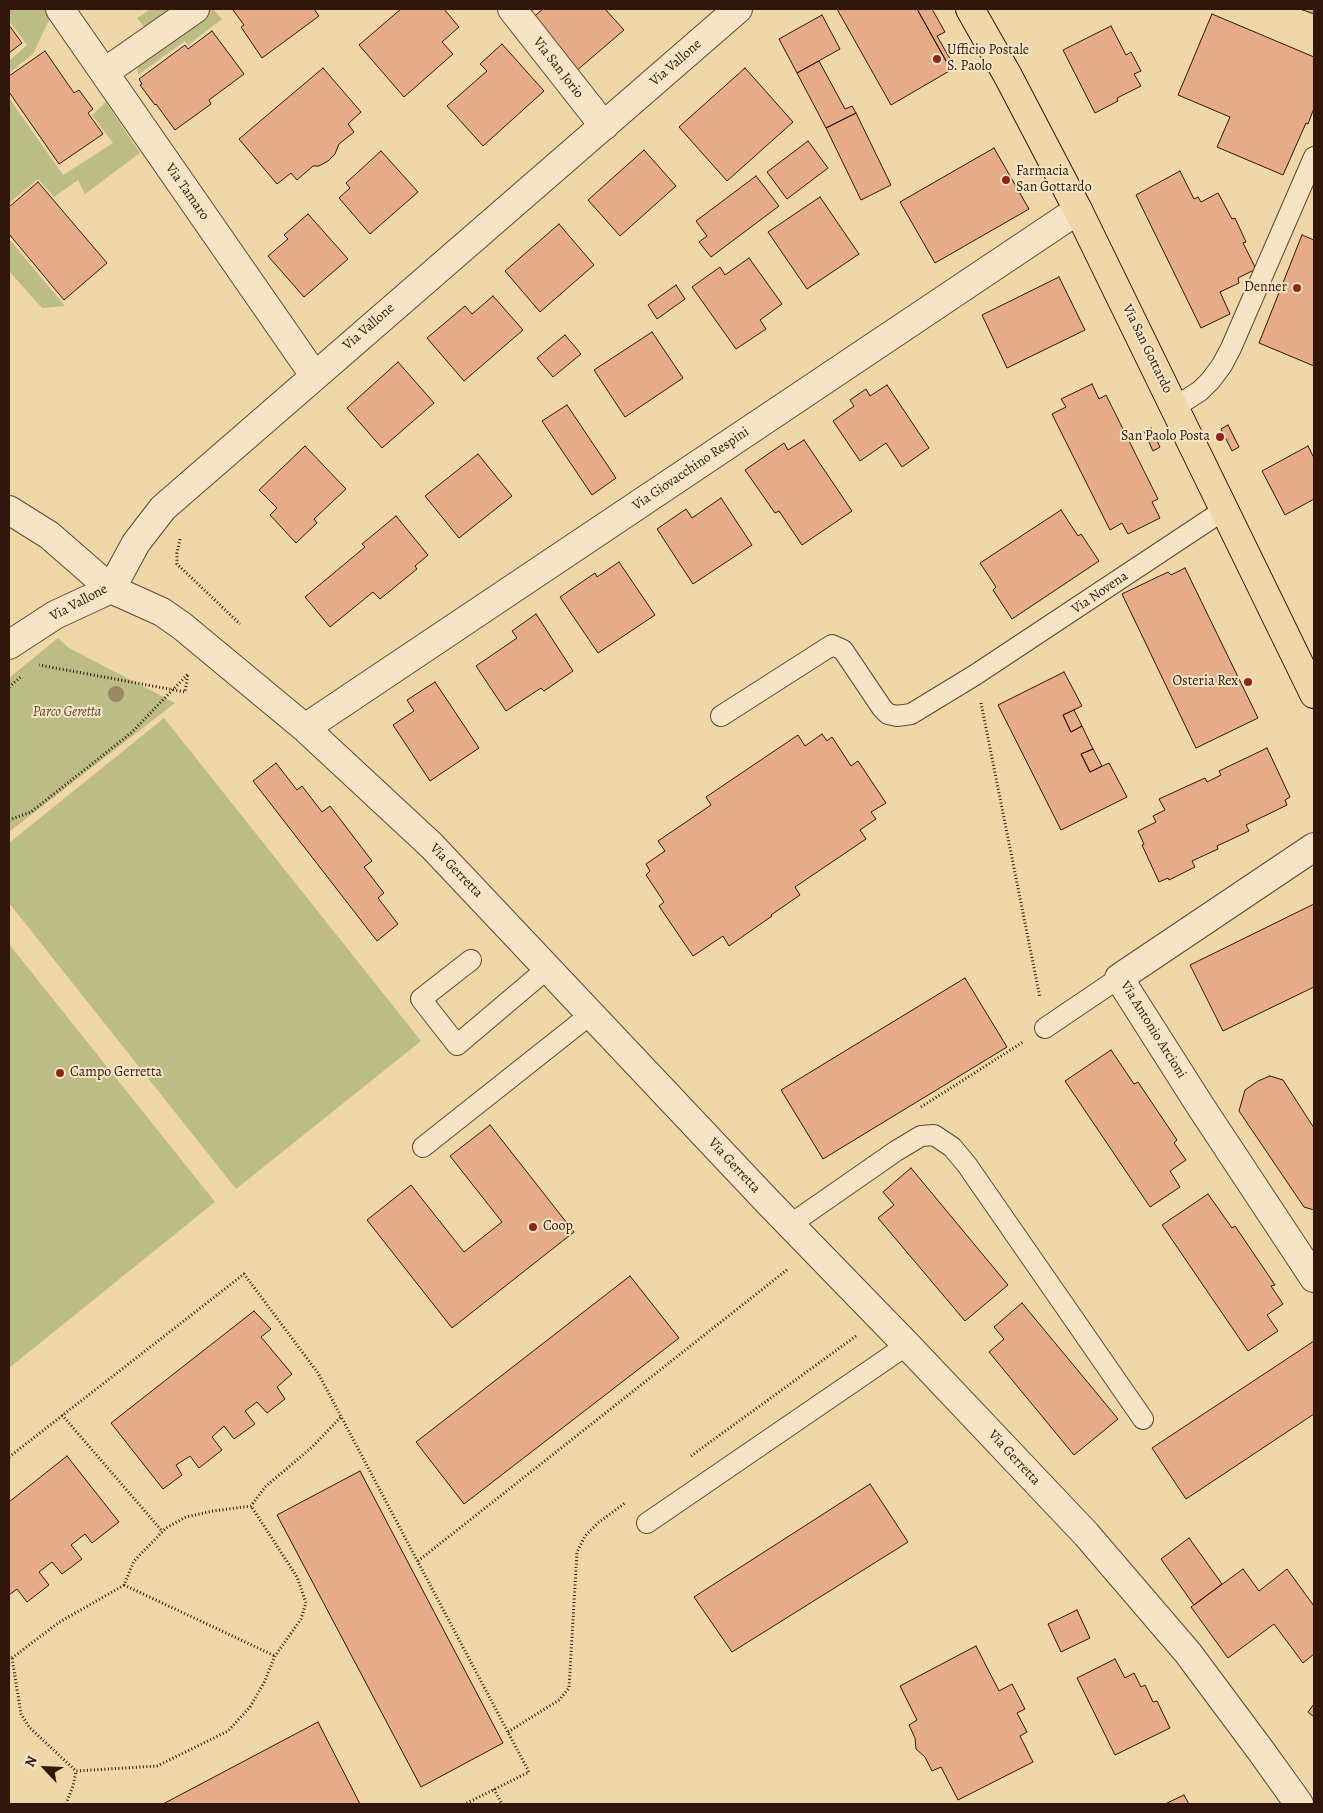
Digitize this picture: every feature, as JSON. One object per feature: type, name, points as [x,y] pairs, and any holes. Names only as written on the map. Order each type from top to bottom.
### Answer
[{"type":"main road","name":"Via San Gottardo","points":[[970,9],[1078,210],[1313,690]]},
{"type":"street","name":"Via Tamaro","points":[[60,9],[314,375]]},
{"type":"street","points":[[105,72],[195,9]]},
{"type":"street","name":"Via San Jorio","points":[[512,9],[604,126]]},
{"type":"street","name":"Via Vallone","points":[[9,644],[55,615],[111,589],[136,543],[162,508],[738,9]]},
{"type":"street","name":"Via Giovacchino Respini","points":[[305,728],[1078,210]]},
{"type":"street","name":"Via Gerretta","points":[[9,510],[49,535],[111,589],[162,612],[182,626],[305,728],[432,846],[1086,1534],[1188,1653],[1262,1751],[1299,1804]]},
{"type":"street","name":"Via Antonio Arcioni","points":[[1314,847],[1120,978],[1200,1106],[1314,1278]]},
{"type":"lane","points":[[1175,407],[1200,391],[1222,365],[1314,157]]},
{"type":"lane","name":"Via Novena","points":[[721,716],[832,645],[843,650],[888,714],[897,716],[911,714],[975,675],[1224,510]]},
{"type":"lane","points":[[471,960],[421,999],[457,1045],[548,968]]},
{"type":"lane","points":[[1045,1028],[1120,978]]},
{"type":"lane","points":[[423,1147],[591,1014]]},
{"type":"lane","points":[[791,1224],[896,1151],[921,1136],[934,1135],[952,1148],[968,1165],[1143,1419]]},
{"type":"lane","points":[[647,1523],[907,1345]]},
{"type":"path","points":[[182,531],[177,554],[178,564],[240,624]]},
{"type":"path","points":[[9,820],[31,812],[131,733],[169,694],[176,687],[188,674],[185,692],[175,690],[166,688],[34,664]]},
{"type":"path","points":[[975,675],[1045,1028]]},
{"type":"path","points":[[418,1561],[814,1248]]},
{"type":"path","points":[[9,1456],[244,1274],[318,1374],[529,1772],[465,1804]]},
{"type":"path","points":[[62,1415],[162,1531]]},
{"type":"path","points":[[251,1506],[296,1577],[306,1603],[301,1619],[275,1656],[265,1681],[250,1708],[228,1731],[157,1766],[76,1771],[29,1727],[21,1714],[11,1658],[58,1623],[124,1585],[134,1561],[162,1531],[186,1516],[251,1506],[265,1487],[311,1448],[342,1417]]},
{"type":"path","points":[[124,1585],[275,1656]]},
{"type":"path","points":[[66,1804],[76,1771]]},
{"type":"path","points":[[494,1789],[502,1804]]},
{"type":"green space","points":[[9,9],[44,9],[50,18],[33,54],[9,73],[9,61],[27,45],[9,21]]},
{"type":"green space","points":[[151,9],[177,9],[146,29],[137,18]]},
{"type":"green space","points":[[209,9],[213,9],[222,19],[188,45],[185,41],[138,75],[137,61]]},
{"type":"green space","points":[[9,98],[63,175],[113,143],[92,115],[106,102],[140,153],[85,194],[78,180],[54,197],[38,179],[9,203]]},
{"type":"green space","points":[[9,239],[65,306],[42,308],[9,271]]},
{"type":"green space","name":"Parco Geretta","points":[[58,638],[69,648],[175,703],[9,832],[9,678]]},
{"type":"green space","points":[[164,718],[421,1041],[236,1189],[9,903],[9,843]]},
{"type":"green space","name":"Campo Gerretta","points":[[9,944],[215,1202],[9,1368]]},
{"type":"building","points":[[314,9],[319,16],[262,58],[241,27],[244,25],[233,10]]},
{"type":"building","points":[[401,9],[444,9],[459,27],[442,42],[453,54],[404,97],[359,45]]},
{"type":"building","points":[[543,9],[605,9],[624,30],[575,72],[530,20]]},
{"type":"building","points":[[837,9],[917,9],[951,70],[891,105]]},
{"type":"building","points":[[917,9],[932,9],[945,32],[937,36],[953,64],[949,66]]},
{"type":"building","points":[[1300,9],[1314,9],[1314,14]]},
{"type":"building","points":[[1212,14],[1314,57],[1314,108],[1283,175],[1217,147],[1230,117],[1178,95]]},
{"type":"building","points":[[822,15],[840,49],[797,73],[779,39]]},
{"type":"building","points":[[9,25],[22,43],[9,53]]},
{"type":"building","points":[[1111,26],[1126,55],[1131,52],[1141,71],[1134,74],[1141,86],[1117,98],[1118,101],[1095,113],[1063,50]]},
{"type":"building","points":[[212,31],[244,74],[209,100],[211,104],[175,130],[140,85],[142,84],[139,79],[185,45],[188,49]]},
{"type":"building","points":[[502,44],[544,91],[483,146],[447,106],[487,71],[480,64]]},
{"type":"building","points":[[45,51],[74,93],[79,90],[93,109],[88,113],[103,134],[59,164],[9,92],[9,76]]},
{"type":"building","points":[[819,61],[845,109],[852,106],[856,113],[826,128],[797,73]]},
{"type":"building","points":[[323,68],[361,112],[348,124],[354,132],[339,144],[335,154],[328,161],[319,166],[313,166],[297,180],[291,173],[277,184],[239,139]]},
{"type":"building","points":[[745,68],[793,122],[727,181],[679,127]]},
{"type":"building","points":[[856,113],[891,185],[861,200],[826,128]]},
{"type":"building","points":[[808,141],[828,168],[787,199],[767,172]]},
{"type":"building","points":[[994,148],[1029,209],[935,263],[900,202]]},
{"type":"building","points":[[644,150],[676,186],[620,236],[588,200]]},
{"type":"building","points":[[381,151],[418,192],[370,234],[339,198],[350,188],[346,183]]},
{"type":"building","points":[[1180,171],[1194,199],[1198,197],[1201,202],[1218,193],[1232,219],[1235,218],[1246,242],[1243,243],[1256,269],[1238,278],[1239,283],[1220,292],[1230,314],[1201,328],[1136,195]]},
{"type":"building","points":[[756,176],[779,206],[711,257],[699,242],[707,236],[696,221]]},
{"type":"building","points":[[38,182],[107,263],[64,300],[9,234],[9,207]]},
{"type":"building","points":[[820,197],[859,254],[807,289],[768,232]]},
{"type":"building","points":[[308,214],[348,259],[304,297],[268,256],[288,239],[284,235]]},
{"type":"building","points":[[559,224],[594,265],[540,312],[505,271]]},
{"type":"building","name":"Denner","points":[[1302,235],[1314,240],[1314,366],[1259,343]]},
{"type":"building","points":[[749,258],[782,304],[760,320],[766,329],[736,349],[692,287],[720,267],[725,275]]},
{"type":"building","points":[[1059,277],[1085,330],[1007,368],[982,315]]},
{"type":"building","points":[[676,285],[685,299],[657,319],[648,305]]},
{"type":"building","points":[[493,296],[523,330],[464,381],[427,338],[465,306],[472,314]]},
{"type":"building","points":[[652,332],[683,378],[625,417],[594,370]]},
{"type":"building","points":[[565,335],[581,354],[553,377],[537,358]]},
{"type":"building","points":[[398,362],[434,403],[382,448],[347,408]]},
{"type":"building","points":[[1092,384],[1099,399],[1106,395],[1158,499],[1152,502],[1160,518],[1128,534],[1122,523],[1110,530],[1052,414],[1066,407],[1061,399]]},
{"type":"building","points":[[887,385],[929,448],[902,467],[886,443],[860,461],[833,421],[854,406],[850,400],[866,389],[870,396]]},
{"type":"building","points":[[567,405],[616,478],[592,495],[542,421]]},
{"type":"building","points":[[1228,425],[1239,447],[1232,451],[1221,429]]},
{"type":"building","points":[[1151,428],[1160,447],[1153,451],[1144,431]]},
{"type":"building","points":[[804,440],[852,511],[802,545],[779,511],[775,513],[745,470],[784,443],[788,450]]},
{"type":"building","points":[[305,446],[346,489],[314,519],[317,523],[296,543],[270,515],[277,508],[259,490]]},
{"type":"building","points":[[1308,446],[1314,458],[1314,499],[1285,515],[1262,471]]},
{"type":"building","points":[[478,454],[512,496],[459,538],[425,496]]},
{"type":"building","points":[[721,498],[752,545],[693,584],[657,529],[686,509],[692,518]]},
{"type":"building","points":[[1061,510],[1078,536],[1081,534],[1099,561],[1012,619],[993,590],[996,587],[980,563]]},
{"type":"building","points":[[396,516],[428,555],[415,566],[417,569],[380,599],[373,592],[330,627],[305,597],[365,547],[362,544]]},
{"type":"building","points":[[619,562],[655,615],[598,653],[560,597],[595,573],[597,577]]},
{"type":"building","points":[[1185,568],[1258,718],[1196,748],[1122,594],[1168,572],[1171,575]]},
{"type":"building","points":[[536,614],[573,671],[544,691],[541,688],[506,711],[476,666],[517,638],[512,631]]},
{"type":"building","points":[[1064,672],[1082,706],[1063,715],[1071,732],[1082,726],[1093,749],[1081,754],[1090,772],[1109,763],[1127,797],[1061,830],[998,705]]},
{"type":"building","points":[[435,682],[479,748],[430,781],[393,725],[414,711],[407,700]]},
{"type":"building","points":[[1074,710],[1082,726],[1071,732],[1063,715]]},
{"type":"building","points":[[822,734],[827,741],[832,737],[851,766],[858,761],[886,803],[871,812],[876,819],[860,830],[866,839],[795,887],[800,895],[729,946],[723,936],[693,956],[659,906],[664,902],[646,875],[650,871],[646,864],[665,851],[658,841],[711,805],[706,797],[798,735],[805,746]]},
{"type":"building","points":[[1267,748],[1290,797],[1285,800],[1287,805],[1246,825],[1249,831],[1217,846],[1218,849],[1192,861],[1195,867],[1169,880],[1168,878],[1159,882],[1142,845],[1144,844],[1138,831],[1156,822],[1153,816],[1165,810],[1159,799],[1205,778],[1207,782],[1221,775],[1219,771]]},
{"type":"building","points":[[1093,749],[1102,766],[1090,772],[1081,754]]},
{"type":"building","points":[[276,763],[297,790],[302,786],[322,812],[330,806],[372,861],[364,867],[384,893],[378,898],[398,924],[377,941],[253,781]]},
{"type":"building","points":[[1314,904],[1314,987],[1223,1031],[1190,965]]},
{"type":"building","points":[[965,978],[1007,1047],[823,1159],[781,1090]]},
{"type":"building","points":[[1111,1050],[1134,1084],[1138,1082],[1177,1140],[1174,1143],[1186,1160],[1170,1171],[1180,1187],[1150,1207],[1065,1081]]},
{"type":"building","points":[[1270,1076],[1283,1080],[1314,1128],[1314,1210],[1304,1207],[1239,1111],[1245,1090],[1258,1081]]},
{"type":"building","name":"Coop","points":[[490,1125],[574,1232],[452,1328],[367,1220],[411,1185],[464,1252],[502,1222],[450,1156]]},
{"type":"building","points":[[911,1168],[1008,1285],[965,1321],[878,1218],[894,1205],[883,1192]]},
{"type":"building","points":[[1208,1194],[1232,1228],[1235,1226],[1275,1285],[1271,1286],[1283,1304],[1267,1315],[1278,1331],[1248,1351],[1162,1225]]},
{"type":"building","points":[[630,1276],[679,1338],[464,1504],[416,1442]]},
{"type":"building","points":[[1022,1303],[1118,1419],[1074,1455],[989,1352],[1004,1339],[994,1327]]},
{"type":"building","points":[[254,1311],[271,1329],[261,1337],[292,1374],[277,1387],[285,1399],[267,1413],[257,1402],[245,1411],[255,1424],[234,1439],[224,1426],[212,1437],[222,1450],[199,1468],[190,1456],[176,1465],[182,1475],[163,1489],[111,1423]]},
{"type":"building","points":[[1314,1341],[1314,1414],[1186,1499],[1152,1448]]},
{"type":"building","points":[[67,1456],[119,1522],[92,1543],[85,1534],[71,1545],[82,1559],[62,1574],[52,1562],[39,1572],[49,1585],[27,1602],[17,1589],[9,1595],[9,1502]]},
{"type":"building","points":[[360,1471],[503,1743],[421,1787],[277,1515]]},
{"type":"building","points":[[870,1484],[908,1542],[732,1652],[694,1597]]},
{"type":"building","points":[[1189,1538],[1222,1584],[1194,1605],[1161,1559]]},
{"type":"building","points":[[1243,1569],[1259,1591],[1287,1569],[1314,1606],[1314,1654],[1303,1663],[1274,1624],[1228,1658],[1191,1607]]},
{"type":"building","points":[[1077,1610],[1090,1638],[1061,1652],[1048,1624]]},
{"type":"building","points":[[976,1646],[999,1691],[1012,1684],[1025,1709],[1017,1713],[1027,1732],[1020,1736],[1033,1762],[958,1800],[941,1767],[932,1771],[925,1757],[916,1749],[915,1738],[909,1725],[917,1720],[900,1686]]},
{"type":"building","points":[[1115,1659],[1125,1678],[1134,1673],[1141,1687],[1145,1685],[1153,1702],[1157,1701],[1170,1728],[1115,1755],[1077,1678]]},
{"type":"building","points":[[1314,1704],[1314,1717],[1308,1712]]},
{"type":"building","points":[[318,1722],[360,1804],[163,1804]]},
{"type":"building","points":[[1184,1795],[1189,1804],[1165,1804]]},
{"type":"place","name":"Ufficio Postale S. Paolo","points":[[937,59]]},
{"type":"place","name":"Farmacia San Gottardo","points":[[1006,180]]},
{"type":"place","name":"Denner","points":[[1297,288]]},
{"type":"place","name":"San Paolo Posta","points":[[1220,437]]},
{"type":"place","name":"Osteria Rex","points":[[1248,682]]},
{"type":"place","name":"Campo Gerretta","points":[[60,1073]]},
{"type":"place","name":"Coop","points":[[533,1227]]}]
